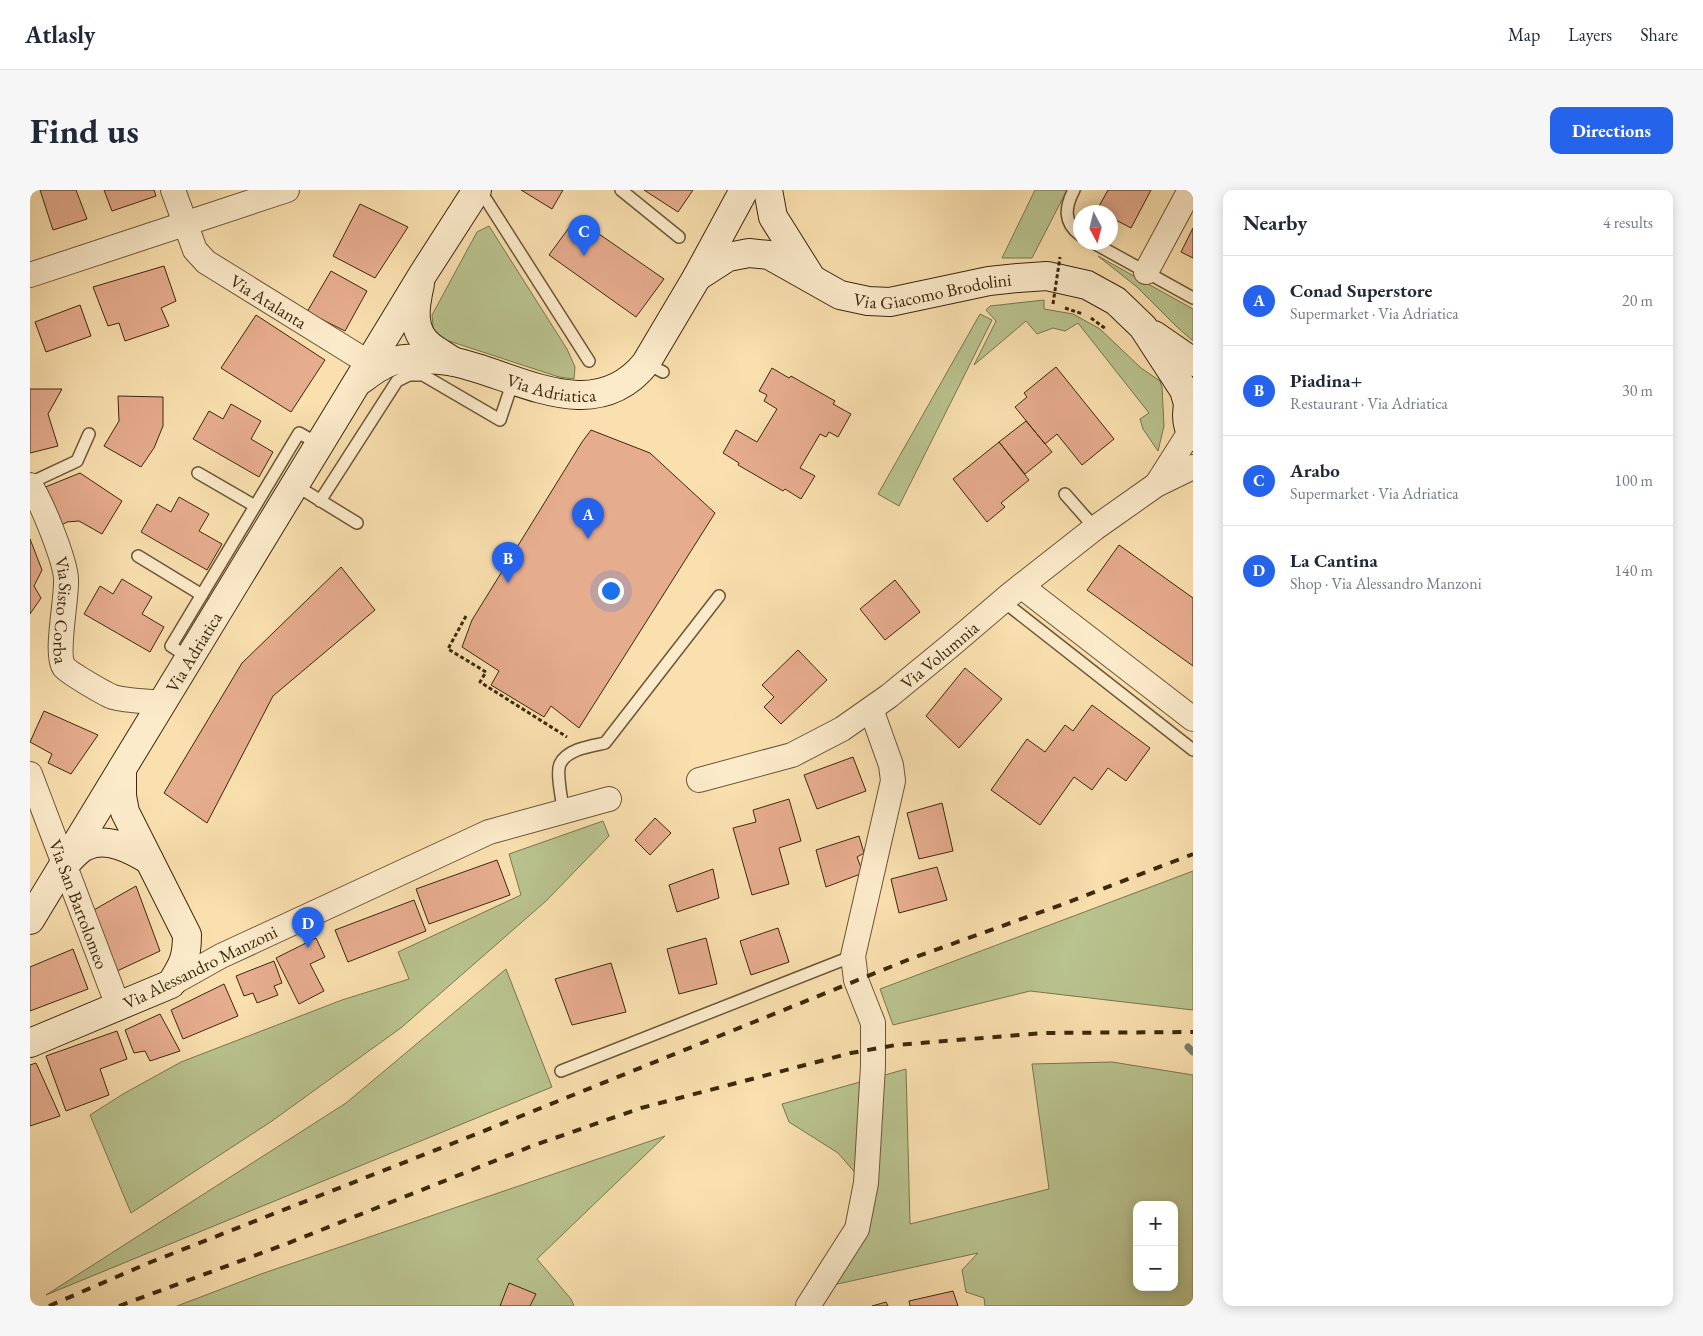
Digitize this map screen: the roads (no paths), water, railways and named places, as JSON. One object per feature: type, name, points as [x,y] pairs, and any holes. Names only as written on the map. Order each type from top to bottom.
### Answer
[{"type":"main road","name":"Via Adriatica","points":[[362,373],[392,361],[415,358],[454,362],[513,381],[572,395],[588,396],[603,393],[617,387],[638,372],[654,367],[697,277],[744,190]]},
{"type":"main road","name":"Via Giacomo Brodolini","points":[[768,190],[773,217],[814,281],[840,295],[868,301],[890,302],[989,281],[1047,276],[1086,285],[1116,300],[1143,327],[1193,362]]},
{"type":"main road","name":"Via Adriatica","points":[[30,920],[470,195]]},
{"type":"main road","name":"Via Adriatica","points":[[697,277],[728,257],[739,254],[760,254],[769,255],[814,281]]},
{"type":"main road","points":[[423,274],[415,307],[415,318],[419,331],[429,346],[454,362]]},
{"type":"main road","name":"Via Giacomo Brodolini","points":[[1143,327],[1190,399]]},
{"type":"main road","points":[[1190,399],[1186,418],[1191,434]]},
{"type":"main road","points":[[122,769],[122,796],[125,812],[187,935],[187,952],[182,968],[171,984]]},
{"type":"main road","points":[[64,864],[85,846],[96,843],[129,849],[149,860]]},
{"type":"main road","name":"Via Alessandro Manzoni","points":[[30,1043],[171,984]]},
{"type":"street","name":"Via Atalanta","points":[[173,190],[194,250],[206,262],[362,373]]},
{"type":"street","points":[[30,275],[287,190]]},
{"type":"street","points":[[1146,272],[1190,190]]},
{"type":"street","name":"Via Volumnia","points":[[1156,485],[1191,434]]},
{"type":"street","name":"Via Volumnia","points":[[699,780],[792,755],[842,729],[871,709],[950,646],[1012,593],[1096,528],[1156,485],[1193,466]]},
{"type":"street","name":"Via Sisto Corba","points":[[30,484],[46,518],[66,578],[66,605],[61,632],[64,666],[77,677],[112,696],[162,703]]},
{"type":"street","points":[[1012,593],[1193,720]]},
{"type":"street","points":[[808,1306],[857,1229],[866,1183],[874,1066],[873,1024],[856,980],[853,956],[893,782],[891,765],[871,709]]},
{"type":"street","name":"Via San Bartolomeo","points":[[30,774],[118,1006]]},
{"type":"street","points":[[563,810],[609,799]]},
{"type":"street","name":"Via Alessandro Manzoni","points":[[171,984],[221,956],[489,832],[563,810]]},
{"type":"street","points":[[187,935],[196,946],[221,956]]},
{"type":"lane","points":[[621,190],[679,237]]},
{"type":"lane","points":[[1073,226],[1068,218],[1066,207],[1074,190]]},
{"type":"lane","name":"Via Adriatica","points":[[470,195],[589,361]]},
{"type":"lane","points":[[1106,250],[1193,298]]},
{"type":"lane","points":[[320,501],[398,381],[409,375],[423,375],[500,420],[513,381]]},
{"type":"lane","points":[[189,658],[172,646],[299,432],[319,444]]},
{"type":"lane","points":[[30,484],[78,461],[89,434]]},
{"type":"lane","points":[[198,473],[255,506]]},
{"type":"lane","points":[[295,485],[356,523]]},
{"type":"lane","points":[[1065,494],[1096,528]]},
{"type":"lane","points":[[138,556],[202,595]]},
{"type":"lane","points":[[1012,593],[1193,750]]},
{"type":"lane","points":[[563,810],[559,774],[560,764],[567,756],[585,748],[605,743],[719,596]]},
{"type":"lane","points":[[561,1071],[853,956]]},
{"type":"waterway","points":[[1188,1047],[1193,1052]]},
{"type":"railway","points":[[49,1306],[151,1262],[479,1133],[910,959],[1069,902],[1193,854]]},
{"type":"railway","points":[[119,1306],[286,1244],[532,1146],[641,1108],[851,1053],[896,1045],[1044,1033],[1193,1032]]},
{"type":"place","name":"Arabo","points":[[584,256]]},
{"type":"place","name":"Conad Superstore","points":[[588,539]]},
{"type":"place","name":"Piadina+","points":[[508,583]]},
{"type":"place","name":"La Cantina","points":[[308,948]]}]
